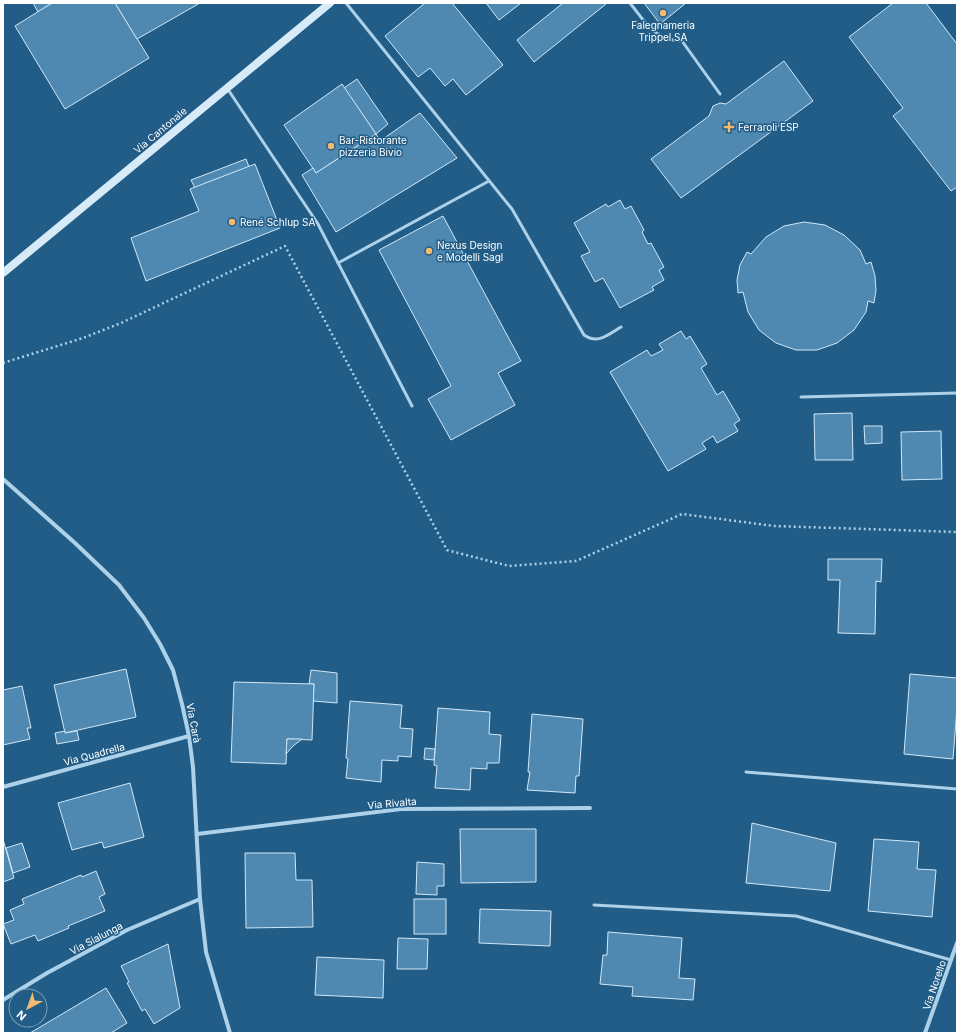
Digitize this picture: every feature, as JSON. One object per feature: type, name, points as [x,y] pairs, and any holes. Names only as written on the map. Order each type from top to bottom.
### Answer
[{"type":"main road","name":"Via Cantonale","points":[[3,273],[330,3]]},
{"type":"street","name":"Via Carà","points":[[3,479],[75,543],[119,585],[144,618],[160,644],[172,670],[182,704],[189,736],[193,767],[200,899],[206,952],[230,1033]]},
{"type":"street","name":"Via Quadrella","points":[[3,787],[189,736]]},
{"type":"street","name":"Via Rivalta","points":[[197,834],[401,809],[590,808]]},
{"type":"street","name":"Via Sialunga","points":[[3,1000],[47,973],[127,930],[200,899]]},
{"type":"street","name":"Via Norello","points":[[925,1033],[957,943]]},
{"type":"lane","points":[[346,3],[512,209],[584,335],[596,340],[621,327]]},
{"type":"lane","points":[[630,3],[650,28],[661,37],[671,41],[682,41],[720,94]]},
{"type":"lane","points":[[226,88],[318,224],[412,406]]},
{"type":"lane","points":[[338,263],[489,181]]},
{"type":"lane","points":[[801,397],[957,393]]},
{"type":"lane","points":[[746,772],[957,789]]},
{"type":"lane","points":[[594,905],[796,916],[951,960]]},
{"type":"path","points":[[3,363],[83,338],[121,324],[285,246],[447,550],[509,566],[576,561],[682,514],[774,526],[957,532]]},
{"type":"building","points":[[33,3],[52,3],[38,12]]},
{"type":"building","points":[[52,3],[115,3],[149,58],[65,109],[15,26]]},
{"type":"building","points":[[115,3],[200,3],[137,39]]},
{"type":"building","points":[[425,3],[452,3],[503,65],[466,95],[453,79],[445,86],[430,68],[418,77],[385,36]]},
{"type":"building","points":[[486,3],[521,3],[499,20]]},
{"type":"building","points":[[563,3],[606,4],[534,62],[517,40]]},
{"type":"building","name":"Falegnameria Trippel SA","points":[[644,3],[686,3],[660,24]]},
{"type":"building","points":[[893,3],[926,3],[957,44],[957,187],[951,191],[893,116],[903,108],[849,37]]},
{"type":"building","points":[[784,61],[813,101],[681,198],[651,159],[709,116],[713,106],[720,103],[726,104]]},
{"type":"building","points":[[357,79],[388,124],[376,134],[344,88]]},
{"type":"building","points":[[342,84],[376,134],[316,173],[284,125]]},
{"type":"building","points":[[420,113],[457,158],[336,232],[302,175],[313,168],[316,173],[376,134],[380,141]]},
{"type":"building","points":[[246,159],[249,167],[195,188],[191,180]]},
{"type":"building","points":[[255,164],[280,228],[146,281],[131,238],[199,211],[190,189]]},
{"type":"building","points":[[620,200],[625,209],[631,206],[644,230],[642,232],[648,244],[651,243],[664,267],[659,270],[664,280],[652,287],[654,290],[620,308],[603,278],[595,282],[581,256],[590,252],[574,223],[606,204],[608,207]]},
{"type":"building","points":[[443,216],[521,361],[498,373],[515,405],[451,440],[428,399],[451,386],[379,250]]},
{"type":"building","points":[[804,222],[825,225],[844,235],[860,250],[866,264],[871,262],[875,276],[876,290],[874,303],[868,301],[866,312],[854,330],[837,343],[817,350],[796,350],[776,343],[759,330],[748,312],[743,292],[738,293],[737,280],[740,265],[747,252],[751,254],[766,237],[784,226]]},
{"type":"building","points":[[681,331],[686,339],[690,336],[707,364],[701,368],[717,395],[723,391],[740,420],[734,424],[738,431],[717,443],[713,436],[702,443],[706,449],[668,471],[610,372],[647,350],[651,356],[663,350],[659,344]]},
{"type":"building","points":[[852,413],[853,460],[815,460],[814,414]]},
{"type":"building","points":[[864,426],[882,426],[882,443],[865,444]]},
{"type":"building","points":[[941,431],[942,479],[902,480],[901,432]]},
{"type":"building","points":[[828,559],[882,559],[881,582],[876,581],[875,634],[838,633],[840,580],[828,580]]},
{"type":"building","points":[[126,669],[136,717],[65,733],[54,685]]},
{"type":"building","points":[[311,670],[337,673],[337,703],[313,701],[314,684],[309,684]]},
{"type":"building","points":[[910,674],[957,678],[957,708],[953,759],[904,754]]},
{"type":"building","points":[[234,682],[314,684],[312,740],[287,739],[286,764],[231,762]]},
{"type":"building","points":[[22,686],[31,728],[27,728],[30,739],[3,745],[3,690]]},
{"type":"building","points":[[350,701],[402,705],[400,728],[413,729],[411,757],[398,756],[398,761],[382,760],[381,782],[346,778]]},
{"type":"building","points":[[438,708],[490,712],[489,734],[501,735],[499,763],[487,763],[487,769],[471,768],[470,790],[435,788],[437,766],[434,765]]},
{"type":"building","points":[[532,714],[583,719],[579,776],[576,776],[575,793],[527,790],[530,772],[528,772]]},
{"type":"building","points":[[65,731],[65,733],[77,731],[79,740],[57,744],[55,733]]},
{"type":"building","points":[[287,739],[302,739],[286,754]]},
{"type":"building","points":[[425,748],[435,749],[434,760],[424,759]]},
{"type":"building","points":[[130,783],[144,837],[104,848],[102,842],[72,850],[58,803]]},
{"type":"building","points":[[752,823],[836,843],[830,891],[746,883]]},
{"type":"building","points":[[460,829],[536,829],[536,882],[461,883]]},
{"type":"building","points":[[3,839],[14,878],[3,882]]},
{"type":"building","points":[[874,839],[919,842],[917,869],[936,870],[932,917],[868,911]]},
{"type":"building","points":[[22,843],[30,867],[13,873],[6,848]]},
{"type":"building","points":[[245,853],[295,853],[296,880],[312,880],[313,927],[246,928]]},
{"type":"building","points":[[417,862],[444,864],[444,886],[437,886],[437,895],[416,894]]},
{"type":"building","points":[[96,871],[105,894],[99,897],[105,911],[68,926],[69,928],[38,941],[35,935],[11,944],[3,924],[14,920],[10,910],[24,904],[22,899],[81,875],[82,877]]},
{"type":"building","points":[[414,899],[446,899],[446,934],[414,934]]},
{"type":"building","points":[[480,909],[551,911],[550,946],[479,943]]},
{"type":"building","points":[[608,932],[682,938],[679,978],[695,979],[693,1000],[632,996],[633,987],[600,984],[603,955],[607,955]]},
{"type":"building","points":[[398,938],[428,939],[427,969],[397,969]]},
{"type":"building","points":[[168,944],[180,1008],[154,1024],[145,1009],[142,1011],[127,983],[129,982],[121,966]]},
{"type":"building","points":[[317,957],[384,960],[383,998],[315,995]]},
{"type":"building","points":[[106,988],[127,1023],[111,1033],[30,1033],[38,1028],[48,1028],[48,1022]]},
{"type":"place","name":"Falegnameria Trippel SA","points":[[663,13]]},
{"type":"place","name":"Ferraroli ESP","points":[[729,127]]},
{"type":"place","name":"Bar-Ristorante pizzeria Bivio","points":[[331,146]]},
{"type":"place","name":"René Schlup SA","points":[[232,222]]},
{"type":"place","name":"Nexus Design e Modelli Sagl","points":[[429,251]]}]
